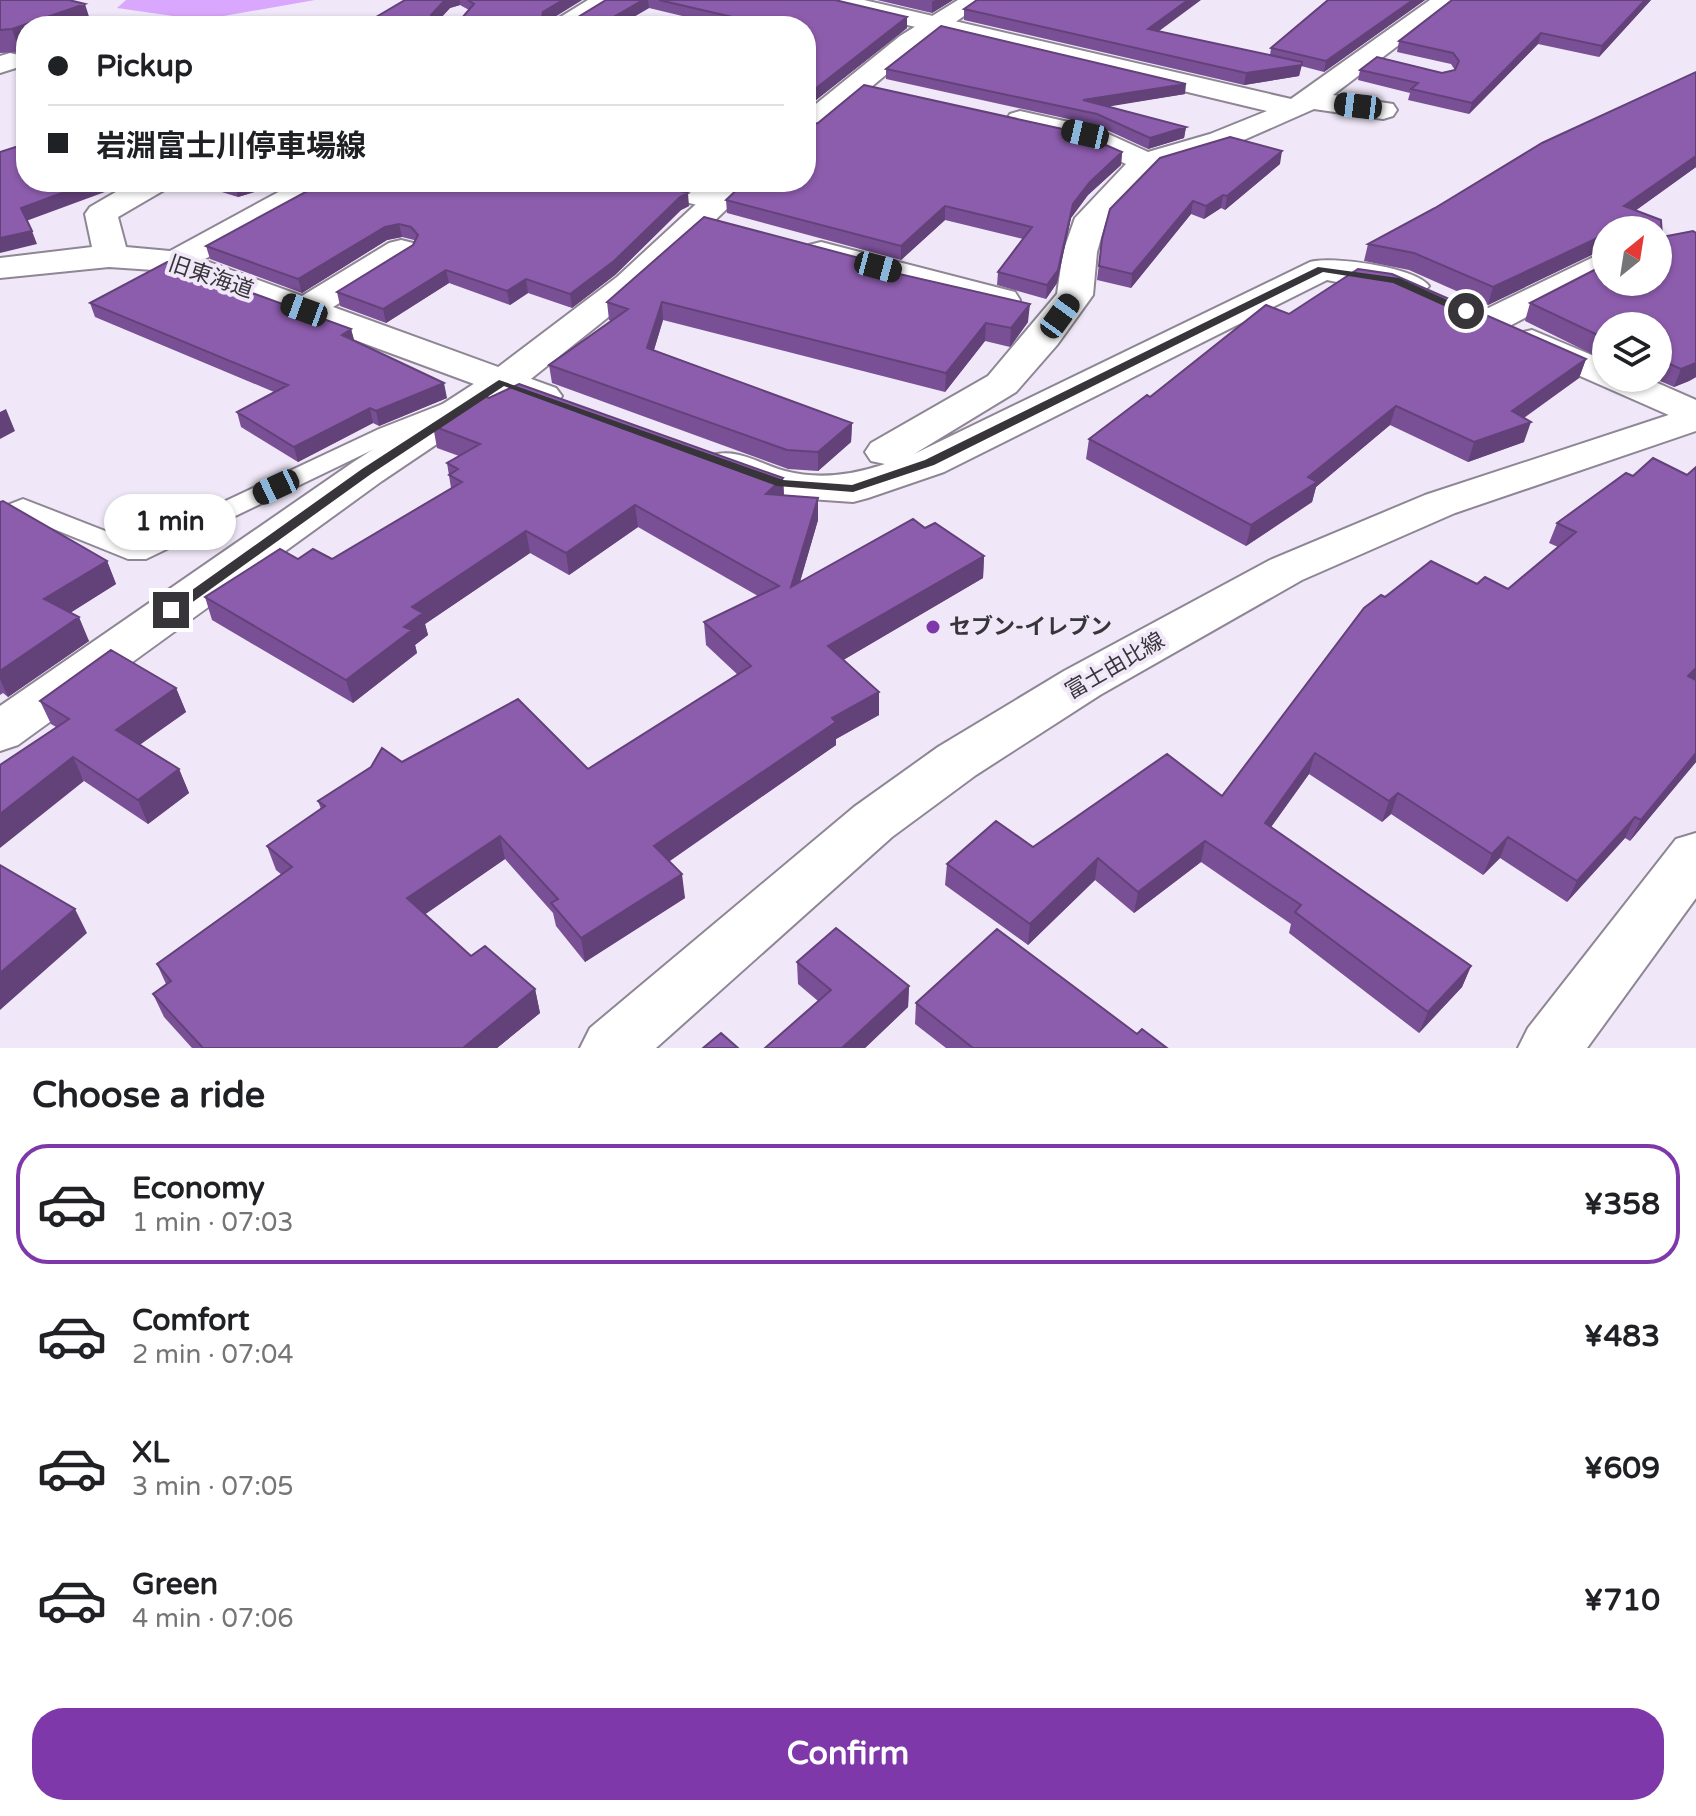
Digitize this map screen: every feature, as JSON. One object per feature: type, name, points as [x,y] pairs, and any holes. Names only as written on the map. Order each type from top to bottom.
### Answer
[{"type":"street","points":[[577,16],[606,0]]},
{"type":"street","points":[[832,0],[1302,104],[1383,110]]},
{"type":"street","points":[[816,119],[935,23],[975,0]]},
{"type":"street","points":[[781,484],[856,466],[915,438],[1002,384],[1075,295],[1080,252],[1091,218],[1146,162],[1220,140],[1302,104],[1383,59],[1446,0]]},
{"type":"street","points":[[858,84],[888,91]]},
{"type":"street","points":[[994,114],[1085,134],[1146,162]]},
{"type":"street","points":[[111,255],[101,214],[138,192]]},
{"type":"street","points":[[175,262],[302,192]]},
{"type":"street","points":[[685,192],[717,200],[741,230]]},
{"type":"street","points":[[0,732],[367,472],[496,387],[629,284],[717,200]]},
{"type":"street","points":[[787,242],[1060,316]]},
{"type":"street","points":[[304,310],[401,250]]},
{"type":"street","name":"旧東海道","points":[[0,268],[111,255],[175,262],[496,387],[576,409]]},
{"type":"street","points":[[1467,312],[1592,266]]},
{"type":"street","points":[[693,452],[781,484],[853,489],[929,463],[1322,269],[1396,280],[1592,369]]},
{"type":"street","points":[[1644,392],[1696,416]]},
{"type":"street","name":"富士由比線","points":[[612,1048],[755,921],[873,822],[957,761],[1082,683],[1314,558],[1440,504],[1696,416]]},
{"type":"street","points":[[1550,1048],[1696,855]]},
{"type":"lane","points":[[0,518],[23,507],[137,553],[387,434],[496,387]]},
{"type":"shaded area","points":[[126,0],[315,0],[224,16],[173,16],[117,8]]},
{"type":"building","points":[[0,0],[69,0],[85,4],[50,16],[16,16],[16,28],[0,30]]},
{"type":"building","points":[[405,0],[445,0],[432,16],[378,16]]},
{"type":"building","points":[[468,0],[563,0],[543,12],[542,16],[464,16],[474,4]]},
{"type":"building","points":[[606,0],[643,0],[615,16],[580,16]]},
{"type":"building","points":[[659,0],[835,0],[907,17],[816,88],[816,16],[728,16]]},
{"type":"building","points":[[977,0],[1188,0],[1148,29],[1302,62],[1302,65],[1246,73],[964,9]]},
{"type":"building","points":[[1328,0],[1413,0],[1326,61],[1271,48]]},
{"type":"building","points":[[1452,0],[1645,0],[1602,46],[1541,33],[1472,103],[1411,89],[1418,83],[1360,70],[1377,57],[1442,73],[1455,70],[1459,61],[1453,53],[1399,41]]},
{"type":"building","points":[[941,26],[1186,84],[1083,100],[1186,127],[1150,138],[1097,114],[886,69]]},
{"type":"building","points":[[1696,72],[1696,156],[1624,206],[1650,216],[1592,216],[1592,241],[1493,287],[1414,253],[1368,244],[1435,208],[1542,143]]},
{"type":"building","points":[[864,85],[1076,132],[1122,152],[1090,182],[1073,204],[1058,270],[1047,285],[998,272],[1032,227],[945,206],[901,246],[726,200],[734,192],[816,192],[818,123]]},
{"type":"building","points":[[1230,137],[1282,151],[1227,196],[1223,195],[1206,206],[1193,201],[1132,274],[1099,266],[1110,209],[1160,158]]},
{"type":"building","points":[[16,147],[16,192],[65,192],[21,208],[32,231],[0,238],[0,152]]},
{"type":"building","points":[[306,192],[688,193],[680,197],[614,261],[570,294],[526,279],[507,291],[446,270],[383,309],[337,292],[413,245],[418,235],[411,227],[399,224],[385,227],[298,279],[206,246]]},
{"type":"building","points":[[704,217],[878,263],[873,268],[1030,304],[1011,328],[986,323],[946,373],[662,302],[647,348],[852,423],[818,452],[787,450],[549,365],[628,309],[607,302]]},
{"type":"building","points":[[1696,233],[1696,363],[1681,369],[1672,365],[1672,312],[1592,312],[1592,332],[1530,303],[1592,271],[1592,296],[1672,296],[1672,235]]},
{"type":"building","points":[[167,262],[351,329],[342,335],[444,383],[376,411],[370,408],[294,447],[237,412],[288,385],[90,303]]},
{"type":"building","points":[[1358,269],[1392,274],[1586,359],[1512,411],[1531,422],[1474,442],[1396,406],[1308,477],[1317,482],[1251,525],[1089,439],[1147,395],[1150,397],[1266,305],[1289,314]]},
{"type":"building","points":[[519,384],[783,478],[766,494],[818,498],[791,587],[913,519],[925,528],[935,523],[984,556],[828,646],[879,692],[832,718],[836,722],[654,846],[682,874],[581,938],[551,903],[558,899],[500,836],[407,898],[471,956],[485,946],[535,989],[463,1048],[203,1048],[153,994],[171,981],[157,964],[292,867],[267,846],[325,806],[318,801],[371,767],[382,748],[402,762],[518,699],[588,769],[751,666],[704,622],[779,586],[635,505],[566,553],[526,531],[412,607],[423,613],[404,627],[412,630],[346,680],[205,597],[280,549],[298,559],[313,549],[332,559],[462,482],[449,475],[458,469],[447,463],[480,444],[433,426],[481,394],[489,398]]},
{"type":"building","points":[[1653,458],[1687,475],[1696,467],[1696,668],[1688,676],[1696,680],[1696,753],[1641,820],[1635,817],[1577,881],[1508,837],[1492,854],[1398,793],[1389,801],[1315,753],[1265,823],[1471,966],[1428,1012],[1295,912],[1301,905],[1205,841],[1138,892],[1098,858],[1030,924],[947,864],[996,821],[1033,847],[1167,754],[1222,796],[1364,608],[1381,595],[1385,597],[1431,561],[1477,584],[1485,577],[1508,589],[1576,532],[1557,523],[1626,473],[1633,476]]},
{"type":"building","points":[[0,502],[107,561],[44,599],[79,617],[0,671]]},
{"type":"building","points":[[111,650],[176,688],[116,730],[179,769],[138,800],[73,757],[0,814],[0,765],[69,719],[40,701]]},
{"type":"building","points":[[0,865],[75,909],[0,973]]},
{"type":"building","points":[[836,928],[909,986],[842,1048],[765,1048],[831,990],[797,962]]},
{"type":"building","points":[[997,929],[1137,1034],[1142,1029],[1167,1048],[973,1048],[916,1003]]},
{"type":"building","points":[[721,1033],[738,1048],[703,1048]]},
{"type":"place","name":"セブン-イレブン","points":[[933,627]]},
{"type":"route","points":[[171,610],[367,472],[503,382],[781,484],[853,489],[929,463],[1322,269],[1396,280],[1466,311]]}]
